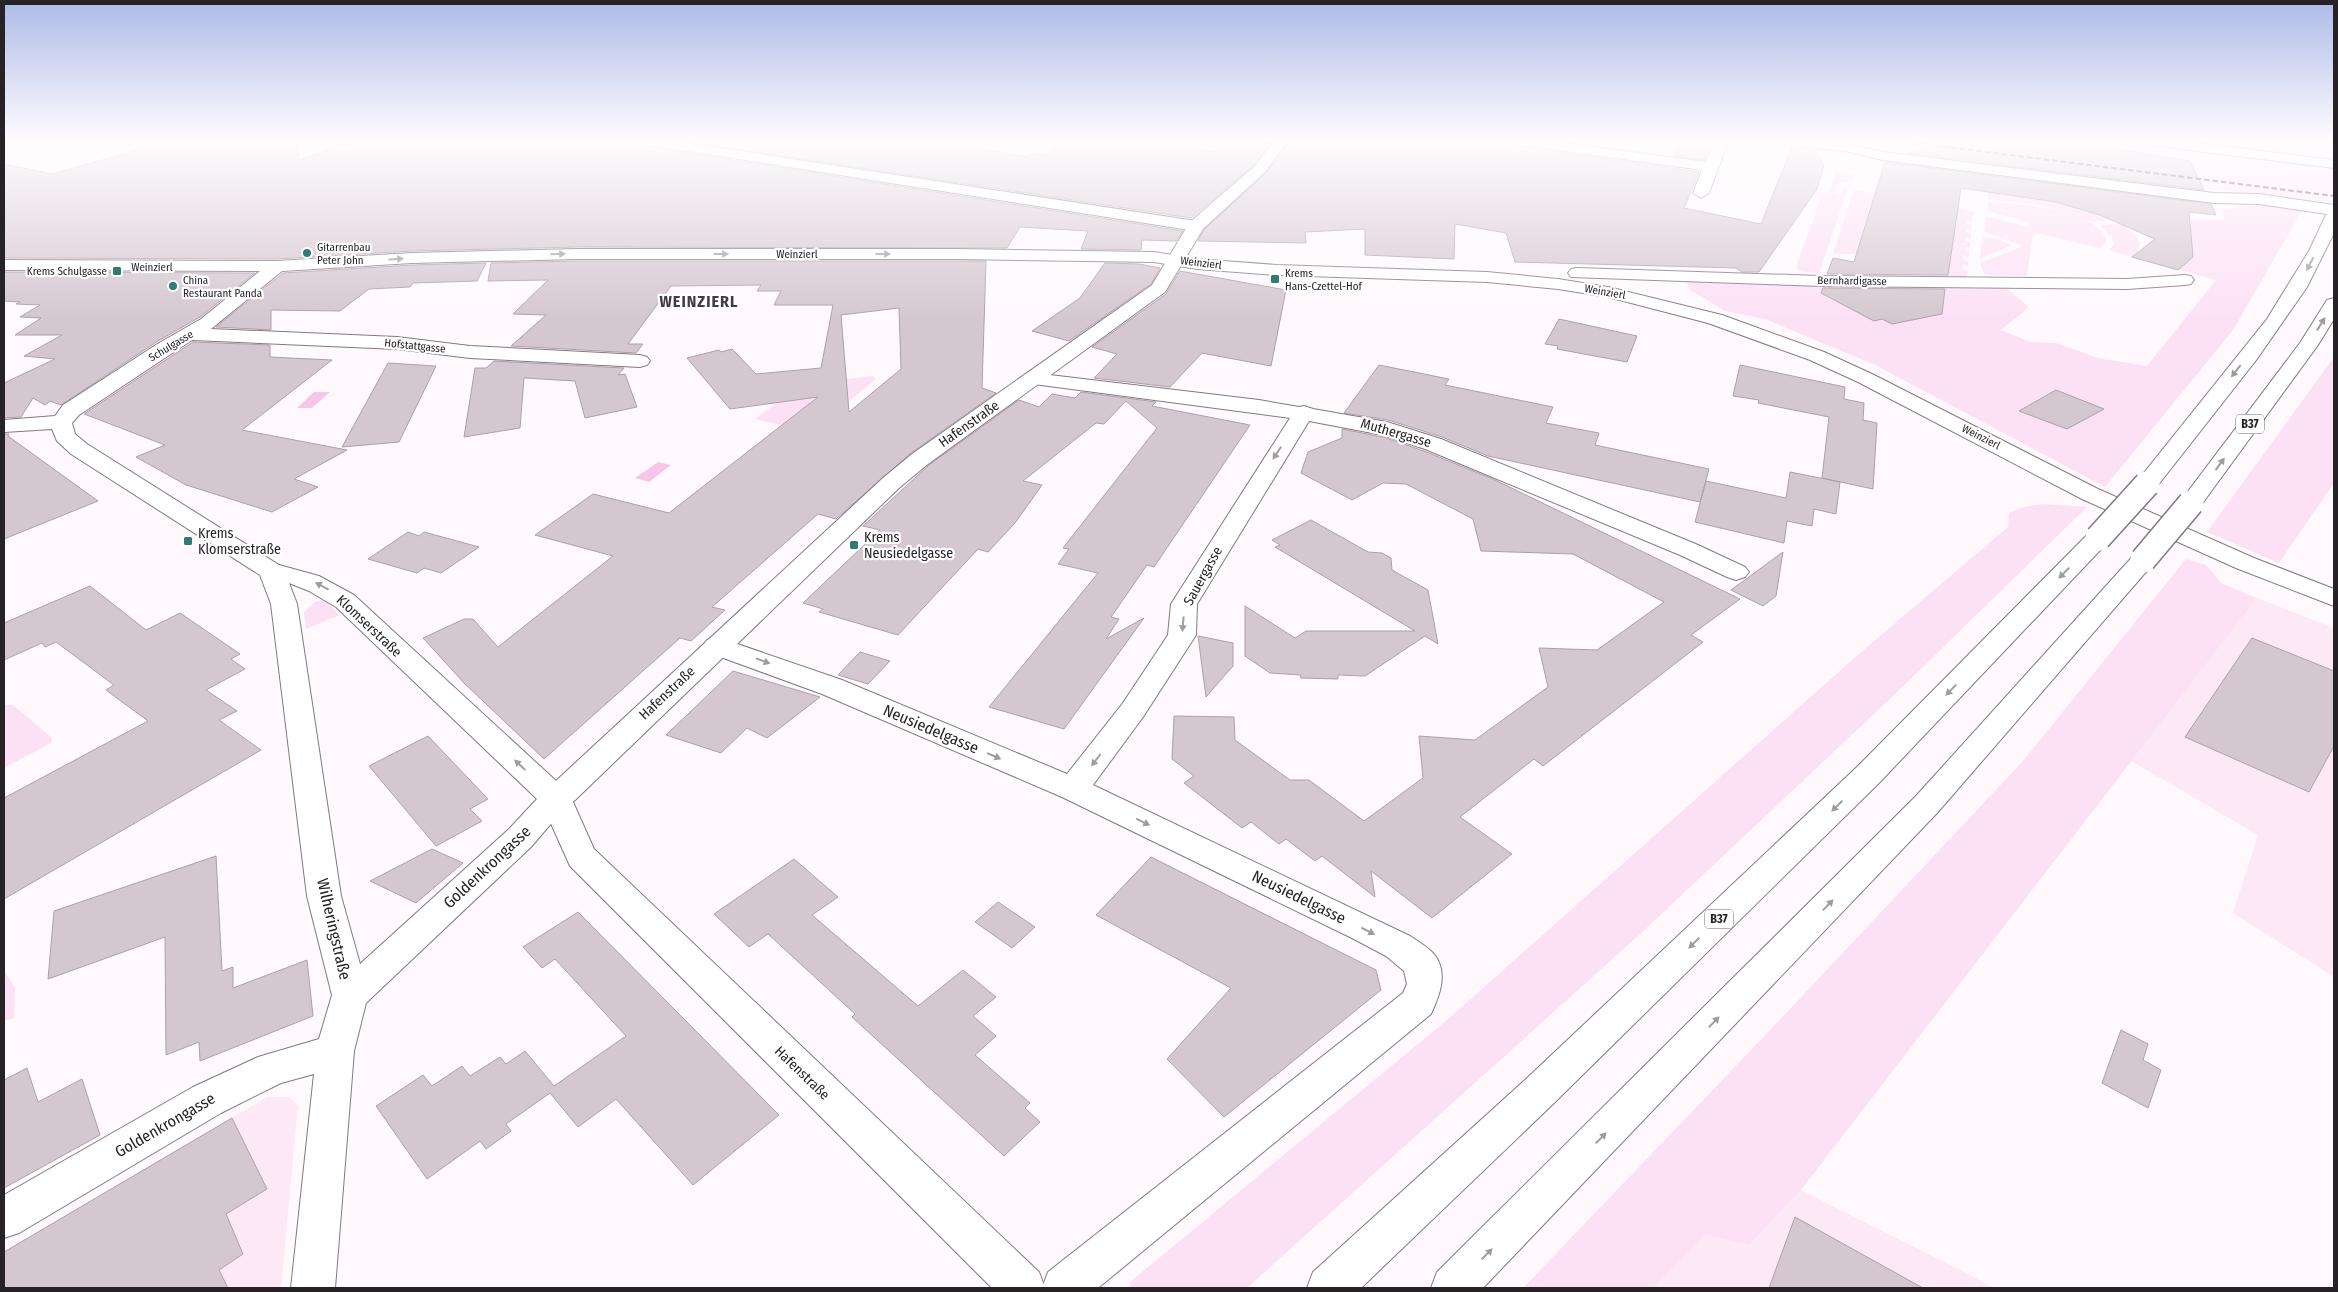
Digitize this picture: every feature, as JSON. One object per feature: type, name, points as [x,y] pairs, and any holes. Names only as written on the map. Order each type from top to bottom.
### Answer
[{"type":"street","points":[[1031,200],[1196,226]]},
{"type":"street","name":"Hafenstraße","points":[[1023,1288],[582,857],[568,831],[556,799],[891,482],[920,459],[1159,288],[1196,226],[1225,200]]},
{"type":"street","points":[[2270,200],[2334,215]]},
{"type":"street","name":"B37","points":[[1329,1288],[1539,1092],[1869,774],[2098,538],[2147,484],[2266,333],[2306,274],[2334,215]]},
{"type":"street","name":"Weinzierl","points":[[4,265],[277,266],[412,258],[577,254],[957,254],[1154,257],[1277,270],[1520,279],[1608,292],[1660,303],[1759,334],[1864,378],[2090,494],[2245,564],[2334,598]]},
{"type":"street","name":"Schulgasse","points":[[62,422],[71,410],[166,347],[208,323],[277,266]]},
{"type":"street","name":"Bernhardigasse","points":[[1520,279],[1566,273],[1591,273],[1884,282],[2163,284],[2185,280]]},
{"type":"street","name":"B37","points":[[1452,1288],[1927,804],[2192,504],[2308,345],[2334,304]]},
{"type":"street","name":"Hofstattgasse","points":[[190,334],[397,343],[470,352],[640,362]]},
{"type":"street","name":"Muthergasse","points":[[1033,379],[1304,412],[1387,429],[1434,444],[1689,550],[1736,572]]},
{"type":"street","name":"Sauergasse","points":[[1073,789],[1133,710],[1182,635],[1184,604],[1304,412]]},
{"type":"street","points":[[4,426],[62,422]]},
{"type":"street","name":"Klomserstraße","points":[[62,422],[65,436],[79,449],[271,571],[302,577],[322,585],[345,601],[556,799]]},
{"type":"street","name":"Wilheringstraße","points":[[271,571],[284,604],[324,896],[350,995],[335,1051],[312,1288]]},
{"type":"street","name":"Neusiedelgasse","points":[[717,646],[832,687],[1073,789],[1364,928],[1398,946],[1421,964],[1425,984],[1418,1003],[1064,1288]]},
{"type":"street","name":"Goldenkrongasse","points":[[350,995],[520,838],[556,799]]},
{"type":"street","name":"Goldenkrongasse","points":[[4,1218],[207,1100],[272,1069],[335,1051]]},
{"type":"shaded area","points":[[1820,200],[1844,200],[1819,274],[1799,271],[1797,267]]},
{"type":"shaded area","points":[[1851,200],[1874,200],[1857,254],[1833,254]]},
{"type":"shaded area","points":[[1882,200],[1896,200],[1906,204]]},
{"type":"shaded area","points":[[1999,200],[2056,202],[2111,219],[2093,222],[2040,205]]},
{"type":"shaded area","points":[[2305,200],[2334,200],[2334,204]]},
{"type":"shaded area","points":[[1988,201],[2034,206],[2071,214],[2099,228],[2106,238],[2105,243],[2099,248],[2037,233],[2033,235],[2027,276],[1985,275],[1980,263],[2021,247],[2019,244],[1984,232],[1986,216],[2028,227],[2028,222],[1988,211]]},
{"type":"shaded area","points":[[1942,203],[1976,213],[1973,214],[1972,222],[1967,221],[1967,224],[1972,225],[1971,230],[1967,229],[1966,232],[1971,233],[1971,239],[1966,238],[1965,241],[1970,242],[1970,248],[1966,247],[1965,250],[1969,251],[1969,257],[1963,256],[1963,259],[1968,261],[1968,266],[1963,265],[1962,269],[1968,270],[1967,277],[1885,277],[1873,269],[1874,264],[1947,276],[1952,248]]},
{"type":"shaded area","points":[[2266,205],[2303,209],[2233,330],[2105,487],[1875,365],[1765,319],[1725,311],[1690,290],[1685,279],[2005,287],[2029,307],[2001,330],[2031,342],[2056,343],[2098,358],[2147,366],[2216,280],[2177,269],[2161,220],[2224,220],[2223,209]]},
{"type":"shaded area","points":[[2121,224],[2134,235],[2139,243],[2137,252],[2132,257],[2108,250],[2114,245],[2112,237],[2099,225]]},
{"type":"shaded area","points":[[1983,238],[1994,238],[2012,245],[1980,259]]},
{"type":"shaded area","points":[[2334,357],[2334,483],[2279,563],[2207,532]]},
{"type":"shaded area","points":[[873,376],[876,379],[811,432],[755,419],[802,384]]},
{"type":"shaded area","points":[[314,392],[330,392],[312,408],[297,408]]},
{"type":"shaded area","points":[[658,462],[671,465],[649,482],[635,478]]},
{"type":"shaded area","points":[[2043,504],[2087,507],[1891,698],[1637,937],[1247,1288],[1130,1288],[1130,1282],[1448,1019],[1860,653],[2008,527],[2009,513],[2024,507]]},
{"type":"shaded area","points":[[2186,559],[2206,565],[2221,583],[2257,598],[1801,1190],[1749,1245],[1705,1235],[1653,1288],[1523,1288],[1773,1027],[2023,761]]},
{"type":"shaded area","points":[[2257,598],[2334,628],[2334,977],[2233,913],[2258,835],[2131,761]]},
{"type":"shaded area","points":[[322,600],[328,603],[340,615],[306,629],[304,612],[315,602]]},
{"type":"shaded area","points":[[4,705],[13,705],[52,738],[51,743],[4,768]]},
{"type":"shaded area","points":[[4,972],[15,987],[14,1018],[4,1021]]},
{"type":"shaded area","points":[[267,1097],[289,1097],[298,1106],[281,1288],[4,1288],[4,1252]]},
{"type":"shaded area","points":[[1801,1190],[1995,1288],[1653,1288],[1705,1235],[1749,1245]]},
{"type":"building","points":[[4,200],[988,200],[1183,231],[1176,241],[1142,240],[1141,250],[1081,249],[1088,231],[1020,227],[1007,248],[577,247],[412,251],[277,259],[4,258]]},
{"type":"building","points":[[1074,200],[1212,200],[1191,218]]},
{"type":"building","points":[[1236,200],[1687,200],[1684,208],[1761,224],[1771,200],[1809,200],[1759,272],[1742,272],[1736,268],[1515,262],[1506,233],[1455,224],[1454,259],[1365,255],[1365,229],[1305,232],[1306,243],[1198,241],[1204,230]]},
{"type":"building","points":[[1873,200],[1959,200],[1948,275],[1827,274],[1833,258],[1854,262]]},
{"type":"building","points":[[2044,200],[2182,200],[2211,204],[2216,215],[2189,212],[2193,257],[2178,270],[2132,257],[2155,239],[2100,215]]},
{"type":"building","points":[[577,261],[986,261],[982,388],[996,393],[911,453],[836,519],[818,514],[712,607],[725,610],[691,641],[680,638],[544,759],[464,683],[423,638],[464,619],[473,619],[498,647],[613,556],[535,535],[593,494],[669,513],[818,397],[730,409],[687,358],[719,350],[721,352],[732,349],[756,374],[821,368],[833,305],[774,305],[781,291],[757,291],[761,285],[671,286],[628,344],[643,344],[636,353],[511,346],[546,315],[513,314],[548,280],[488,281],[491,263]],"holes":[[[899,308],[901,369],[849,412],[841,315]]]},
{"type":"building","points":[[486,263],[477,281],[413,283],[410,287],[369,289],[340,311],[271,310],[271,330],[216,327],[283,273],[412,265]]},
{"type":"building","points":[[1105,263],[1139,264],[1160,268],[1151,284],[1069,341],[1032,331],[1080,298]]},
{"type":"building","points":[[1180,271],[1286,290],[1271,366],[1202,353],[1170,387],[1094,378],[1117,354],[1092,347],[1166,294]]},
{"type":"building","points":[[4,272],[255,273],[200,317],[158,341],[61,405],[50,401],[45,405],[33,398],[21,417],[4,418],[4,383],[55,359],[24,356],[62,335],[15,335],[41,318],[20,317],[40,305],[16,304],[20,302],[4,301]]},
{"type":"building","points":[[1823,288],[1945,289],[1942,314],[1892,324],[1882,319],[1874,321],[1821,293]]},
{"type":"building","points":[[1559,319],[1637,336],[1627,362],[1557,349],[1558,346],[1545,344]]},
{"type":"building","points":[[193,342],[270,345],[270,357],[332,360],[242,430],[347,450],[294,479],[318,487],[272,512],[186,485],[136,457],[165,445],[84,414]]},
{"type":"building","points":[[494,361],[624,368],[618,375],[625,374],[637,407],[585,418],[575,381],[524,378],[520,428],[464,437],[475,368],[486,368]]},
{"type":"building","points":[[388,363],[436,366],[399,442],[342,447]]},
{"type":"building","points":[[1379,365],[1449,379],[1445,385],[1553,407],[1546,423],[1599,433],[1595,445],[1709,469],[1700,502],[1488,456],[1442,437],[1388,420],[1344,413]]},
{"type":"building","points":[[1740,365],[1845,387],[1844,399],[1864,403],[1863,420],[1877,423],[1873,489],[1822,478],[1829,417],[1758,403],[1759,400],[1733,396]]},
{"type":"building","points":[[2056,390],[2104,409],[2067,429],[2019,411]]},
{"type":"building","points":[[1081,392],[1156,402],[1152,406],[1250,425],[1154,567],[1147,565],[1111,617],[1119,619],[1106,639],[1144,618],[1064,729],[989,707],[1098,573],[1058,564],[1069,549],[1063,548],[1157,428],[1126,401],[1104,424],[1096,423],[1023,481],[1042,485],[1015,523],[988,552],[978,549],[898,635],[819,612],[823,609],[803,603],[880,530],[863,526],[929,465],[1019,400],[1039,407],[1052,394],[1075,398]]},
{"type":"building","points":[[1342,429],[1383,437],[1424,451],[1493,479],[1740,599],[1691,635],[1703,642],[1543,766],[1534,759],[1460,817],[1512,854],[1432,918],[1371,871],[1375,897],[1322,856],[1315,861],[1286,839],[1279,844],[1251,822],[1242,828],[1184,783],[1194,776],[1172,759],[1174,716],[1234,717],[1235,740],[1290,780],[1309,780],[1364,821],[1423,778],[1419,736],[1475,740],[1548,687],[1539,648],[1597,650],[1664,602],[1573,554],[1481,551],[1473,519],[1406,484],[1383,483],[1352,500],[1301,473],[1308,452],[1342,438]]},
{"type":"building","points":[[4,434],[9,434],[8,436],[98,501],[4,539]]},
{"type":"building","points":[[1790,472],[1840,482],[1836,514],[1814,509],[1812,526],[1787,521],[1784,543],[1695,522],[1706,481],[1786,498]]},
{"type":"building","points":[[1311,520],[1368,552],[1382,553],[1391,558],[1392,570],[1428,590],[1438,644],[1425,636],[1365,676],[1338,675],[1338,679],[1301,678],[1300,675],[1270,673],[1245,656],[1245,606],[1295,638],[1306,631],[1415,631],[1275,547],[1280,545],[1272,540]]},
{"type":"building","points":[[408,532],[419,536],[424,532],[479,547],[441,573],[424,568],[417,573],[368,559]]},
{"type":"building","points":[[1783,552],[1776,596],[1763,606],[1731,590]]},
{"type":"building","points":[[90,586],[146,630],[180,613],[240,654],[231,659],[245,669],[206,690],[237,711],[219,720],[261,750],[4,899],[4,798],[148,721],[106,690],[114,685],[56,642],[45,647],[42,643],[4,660],[4,623]]},
{"type":"building","points":[[1198,636],[1233,643],[1233,666],[1206,697]]},
{"type":"building","points":[[2252,638],[2334,671],[2334,746],[2309,792],[2185,737]]},
{"type":"building","points":[[860,652],[890,661],[868,684],[838,675]]},
{"type":"building","points":[[733,671],[820,697],[767,738],[747,728],[721,753],[666,735]]},
{"type":"building","points":[[428,736],[488,799],[470,809],[482,821],[436,846],[369,766]]},
{"type":"building","points":[[432,849],[463,863],[416,903],[370,881]]},
{"type":"building","points":[[216,856],[222,971],[233,967],[233,988],[307,960],[313,1016],[200,1061],[199,1042],[166,1055],[165,937],[48,979],[54,911]]},
{"type":"building","points":[[1151,857],[1376,970],[1381,990],[1224,1117],[1167,1059],[1231,988],[1096,915]]},
{"type":"building","points":[[794,859],[838,897],[812,915],[918,1006],[963,970],[996,997],[973,1016],[996,1036],[975,1055],[1030,1103],[1025,1108],[1040,1122],[1004,1156],[852,1017],[855,1014],[768,934],[749,947],[714,914]]},
{"type":"building","points":[[998,902],[1035,927],[1012,948],[975,922]]},
{"type":"building","points":[[578,912],[779,1115],[693,1185],[616,1099],[578,1127],[550,1093],[506,1124],[511,1131],[486,1149],[480,1141],[427,1179],[376,1106],[423,1075],[432,1086],[462,1066],[470,1076],[500,1057],[506,1064],[525,1051],[554,1086],[626,1036],[555,959],[542,968],[523,947]]},
{"type":"building","points":[[2121,1030],[2148,1044],[2143,1060],[2161,1070],[2148,1108],[2102,1083]]},
{"type":"building","points":[[27,1068],[38,1102],[82,1079],[100,1135],[4,1188],[4,1080]]},
{"type":"building","points":[[232,1118],[267,1189],[226,1214],[243,1254],[219,1270],[228,1288],[4,1288],[4,1252]]},
{"type":"building","points":[[1795,1217],[1923,1288],[1769,1288]]},
{"type":"place","name":"Gitarrenbau Peter John","points":[[307,253]]},
{"type":"place","name":"Krems Schulgasse","points":[[117,271]]},
{"type":"place","name":"Krems Hans-Czettel-Hof","points":[[1275,279]]},
{"type":"place","name":"China Restaurant Panda","points":[[173,286]]},
{"type":"place","name":"Krems Klomserstraße","points":[[188,541]]},
{"type":"place","name":"Krems Neusiedelgasse","points":[[854,545]]},
{"type":"district","name":"WEINZIERL","points":[[699,301]]}]
